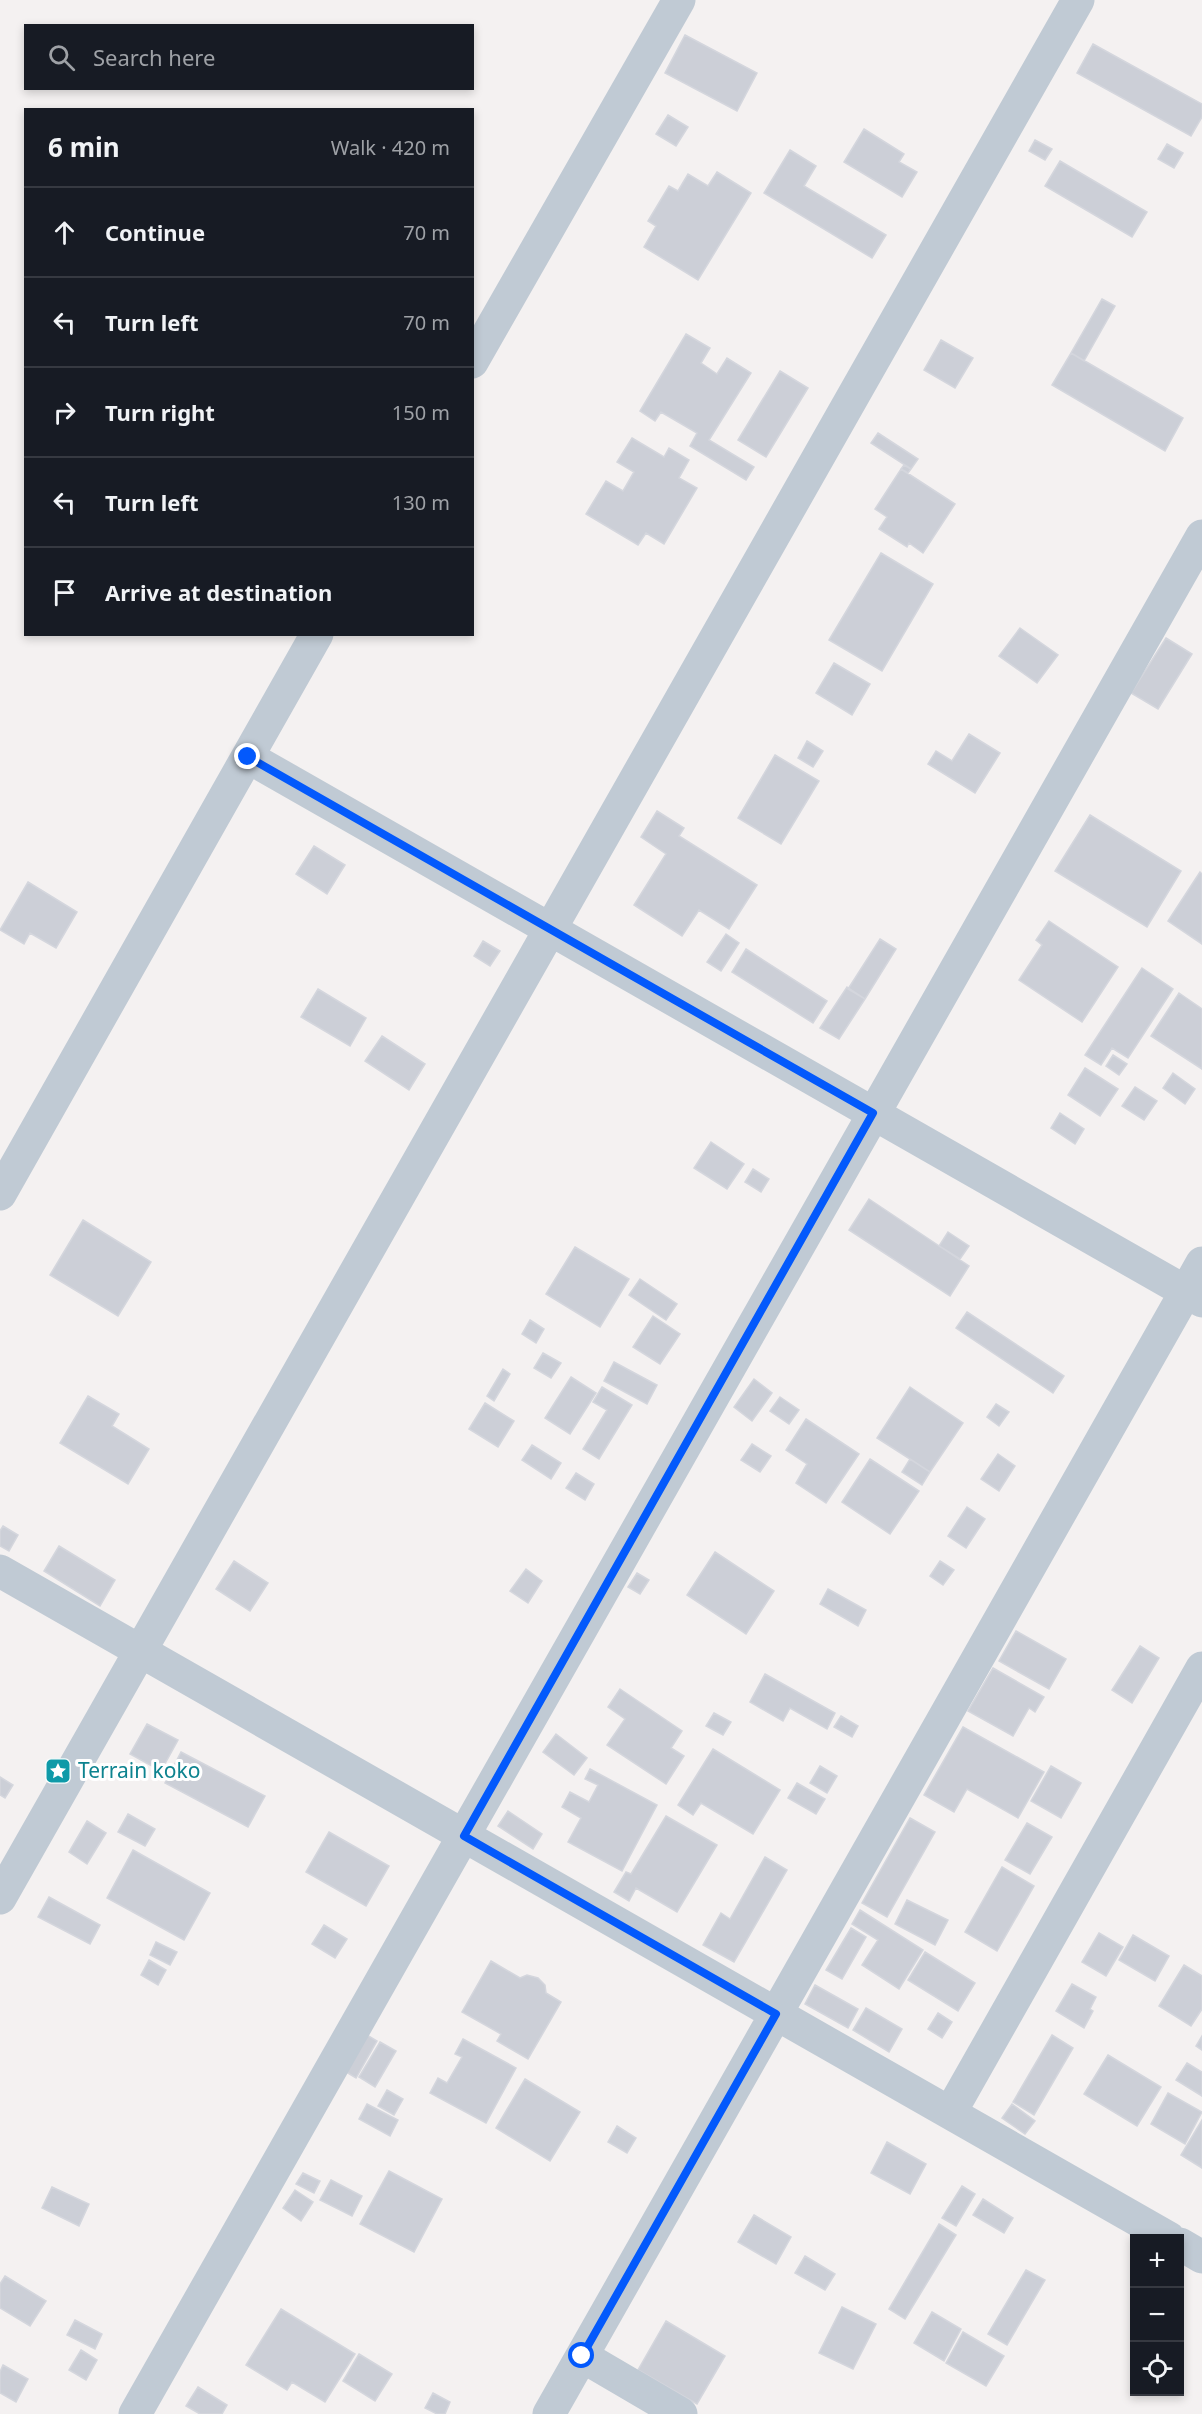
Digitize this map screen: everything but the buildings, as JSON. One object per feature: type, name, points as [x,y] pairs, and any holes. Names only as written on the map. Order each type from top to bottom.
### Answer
[{"type":"street","points":[[474,359],[679,0]]},
{"type":"street","points":[[0,1898],[1078,0]]},
{"type":"street","points":[[135,2414],[1202,536]]},
{"type":"street","points":[[0,1194],[317,636]]},
{"type":"street","points":[[248,757],[1194,1296]]},
{"type":"street","points":[[549,2414],[776,2014],[1194,1296],[1202,1263]]},
{"type":"street","points":[[0,1571],[1162,2234]]},
{"type":"street","points":[[950,2113],[1202,1668]]},
{"type":"street","points":[[1184,2247],[1202,2257]]},
{"type":"street","points":[[582,2356],[681,2414]]},
{"type":"place","name":"Terrain koko","points":[[58,1771]]},
{"type":"route","points":[[248,757],[873,1113],[464,1836],[776,2014],[582,2356]]}]
